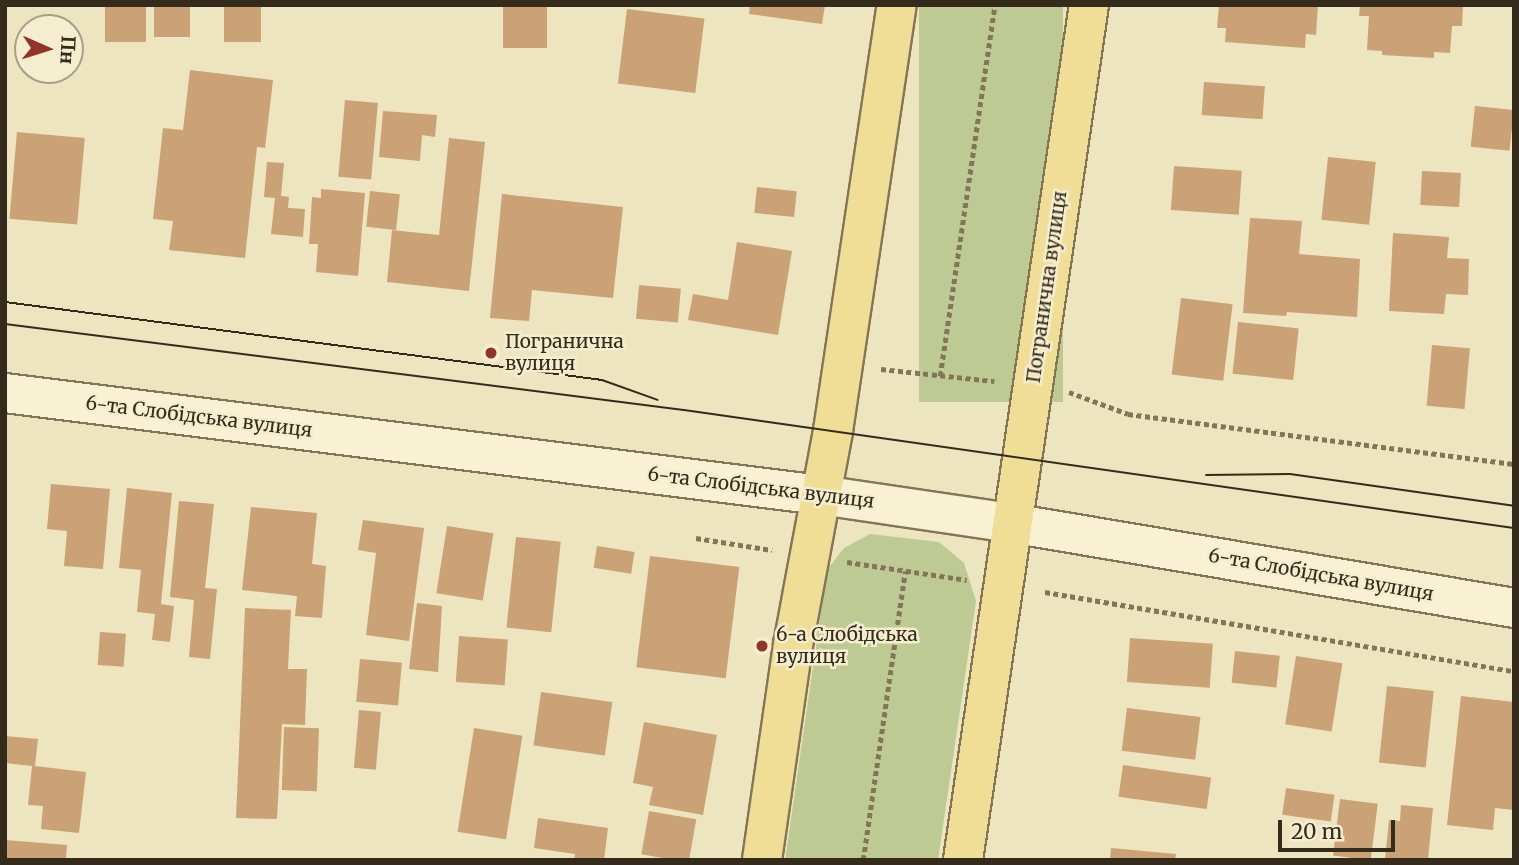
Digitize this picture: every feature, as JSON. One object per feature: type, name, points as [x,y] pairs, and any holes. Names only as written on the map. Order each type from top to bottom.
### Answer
[{"type":"main road","points":[[762,860],[793,645],[834,431],[897,5]]},
{"type":"main road","name":"Погранична вулиця","points":[[963,860],[1088,5]]},
{"type":"street","name":"6-та Слобідська вулиця","points":[[5,393],[821,495],[1012,523],[1514,608]]},
{"type":"path","points":[[940,376],[995,5]]},
{"type":"path","points":[[878,369],[1003,382]]},
{"type":"path","points":[[1062,389],[1128,414],[1514,464]]},
{"type":"path","points":[[696,538],[773,550]]},
{"type":"path","points":[[835,560],[967,580]]},
{"type":"path","points":[[863,860],[905,571]]},
{"type":"path","points":[[1045,593],[1514,671]]},
{"type":"green space","points":[[919,5],[1063,5],[1063,402],[919,402]]},
{"type":"green space","points":[[870,534],[939,542],[964,563],[976,601],[938,860],[785,860],[827,570],[844,548]]},
{"type":"building","points":[[105,5],[146,5],[146,42],[105,42]]},
{"type":"building","points":[[154,5],[190,5],[190,37],[154,37]]},
{"type":"building","points":[[224,5],[261,5],[261,42],[224,42]]},
{"type":"building","points":[[503,5],[547,5],[547,48],[503,48]]},
{"type":"building","points":[[750,5],[825,5],[822,24],[749,14]]},
{"type":"building","points":[[1219,5],[1318,5],[1316,35],[1306,34],[1305,48],[1225,42],[1226,28],[1217,28]]},
{"type":"building","points":[[1360,5],[1463,5],[1462,26],[1452,26],[1450,53],[1434,52],[1434,58],[1382,55],[1382,51],[1367,50],[1369,16],[1359,16]]},
{"type":"building","points":[[627,9],[704,19],[695,93],[618,83]]},
{"type":"building","points":[[190,70],[273,80],[265,148],[257,147],[245,258],[169,250],[173,221],[153,219],[163,128],[183,130]]},
{"type":"building","points":[[1204,82],[1265,86],[1263,119],[1202,115]]},
{"type":"building","points":[[345,100],[378,103],[371,180],[338,177]]},
{"type":"building","points":[[1475,106],[1514,110],[1510,151],[1471,147]]},
{"type":"building","points":[[383,111],[437,115],[435,137],[422,135],[420,161],[379,157]]},
{"type":"building","points":[[17,132],[85,138],[77,225],[9,219]]},
{"type":"building","points":[[449,138],[485,142],[469,291],[387,282],[392,230],[439,235]]},
{"type":"building","points":[[1328,157],[1376,162],[1369,225],[1321,220]]},
{"type":"building","points":[[267,162],[284,163],[281,196],[289,197],[288,208],[305,209],[303,237],[271,234],[275,198],[264,197]]},
{"type":"building","points":[[1174,166],[1242,171],[1239,215],[1171,210]]},
{"type":"building","points":[[1422,171],[1461,173],[1459,207],[1420,205]]},
{"type":"building","points":[[757,187],[797,191],[794,217],[754,213]]},
{"type":"building","points":[[321,189],[365,193],[358,276],[316,272],[318,244],[309,244],[312,197],[321,198]]},
{"type":"building","points":[[370,191],[400,194],[396,230],[366,227]]},
{"type":"building","points":[[502,194],[623,207],[613,298],[532,290],[529,321],[490,318]]},
{"type":"building","points":[[1250,218],[1302,221],[1299,254],[1360,259],[1357,317],[1287,312],[1286,316],[1243,313]]},
{"type":"building","points":[[1393,233],[1449,237],[1447,258],[1469,259],[1468,295],[1446,294],[1444,314],[1389,311]]},
{"type":"building","points":[[737,242],[792,251],[778,335],[688,320],[693,294],[728,300]]},
{"type":"building","points":[[639,285],[681,289],[678,323],[636,319]]},
{"type":"building","points":[[1181,298],[1233,304],[1223,381],[1172,374]]},
{"type":"building","points":[[1238,322],[1299,328],[1293,380],[1233,374]]},
{"type":"building","points":[[1432,345],[1470,348],[1465,409],[1427,406]]},
{"type":"building","points":[[51,484],[110,489],[103,569],[64,566],[67,531],[47,529]]},
{"type":"building","points":[[127,488],[172,493],[161,604],[174,606],[170,642],[152,640],[155,614],[137,612],[141,570],[119,568]]},
{"type":"building","points":[[179,501],[214,504],[205,588],[217,589],[210,659],[189,657],[194,600],[170,597]]},
{"type":"building","points":[[251,507],[317,513],[312,564],[326,566],[322,618],[295,616],[297,596],[242,590]]},
{"type":"building","points":[[363,520],[424,528],[409,641],[366,635],[376,553],[358,550]]},
{"type":"building","points":[[447,526],[493,533],[483,601],[436,593]]},
{"type":"building","points":[[516,537],[561,542],[551,632],[506,628]]},
{"type":"building","points":[[597,546],[635,552],[631,574],[594,568]]},
{"type":"building","points":[[650,556],[739,567],[726,678],[636,667]]},
{"type":"building","points":[[417,603],[442,606],[438,672],[409,669]]},
{"type":"building","points":[[245,608],[291,610],[288,669],[307,669],[305,725],[282,724],[277,819],[236,818]]},
{"type":"building","points":[[100,632],[126,634],[124,667],[98,665]]},
{"type":"building","points":[[459,636],[508,639],[505,685],[456,682]]},
{"type":"building","points":[[1130,638],[1213,644],[1210,688],[1127,682]]},
{"type":"building","points":[[1235,651],[1280,656],[1276,688],[1232,683]]},
{"type":"building","points":[[1296,656],[1342,663],[1332,732],[1285,724]]},
{"type":"building","points":[[360,659],[402,663],[398,705],[356,702]]},
{"type":"building","points":[[1387,686],[1434,691],[1426,767],[1379,763]]},
{"type":"building","points":[[541,692],[612,702],[605,755],[533,745]]},
{"type":"building","points":[[1461,696],[1514,702],[1514,810],[1495,808],[1493,830],[1447,825]]},
{"type":"building","points":[[1127,708],[1200,717],[1195,760],[1122,751]]},
{"type":"building","points":[[359,710],[381,712],[376,770],[354,768]]},
{"type":"building","points":[[644,722],[717,735],[703,815],[649,805],[653,787],[633,783]]},
{"type":"building","points":[[284,727],[319,728],[317,791],[282,790]]},
{"type":"building","points":[[474,728],[522,736],[506,839],[458,832]]},
{"type":"building","points":[[5,736],[38,739],[35,766],[86,772],[79,833],[41,829],[43,806],[28,805],[32,766],[5,763]]},
{"type":"building","points":[[1123,765],[1211,777],[1207,809],[1119,797]]},
{"type":"building","points":[[1286,788],[1335,795],[1331,822],[1282,815]]},
{"type":"building","points":[[1340,799],[1378,804],[1371,860],[1333,856]]},
{"type":"building","points":[[1401,805],[1433,808],[1428,860],[1385,860],[1389,820],[1400,821]]},
{"type":"building","points":[[649,811],[696,819],[689,860],[641,854]]},
{"type":"building","points":[[538,818],[608,828],[604,860],[574,860],[575,854],[534,848]]},
{"type":"building","points":[[5,840],[67,845],[66,860],[5,860]]},
{"type":"building","points":[[1111,848],[1176,854],[1175,860],[1110,860]]},
{"type":"tram line","points":[[5,302],[602,380],[658,400]]},
{"type":"tram line","points":[[5,324],[684,410],[1514,528]]},
{"type":"tram line","points":[[1206,475],[1290,474],[1514,506]]},
{"type":"place","name":"Погранична вулиця","points":[[491,353]]},
{"type":"place","name":"6-а Слобідська вулиця","points":[[762,646]]}]
